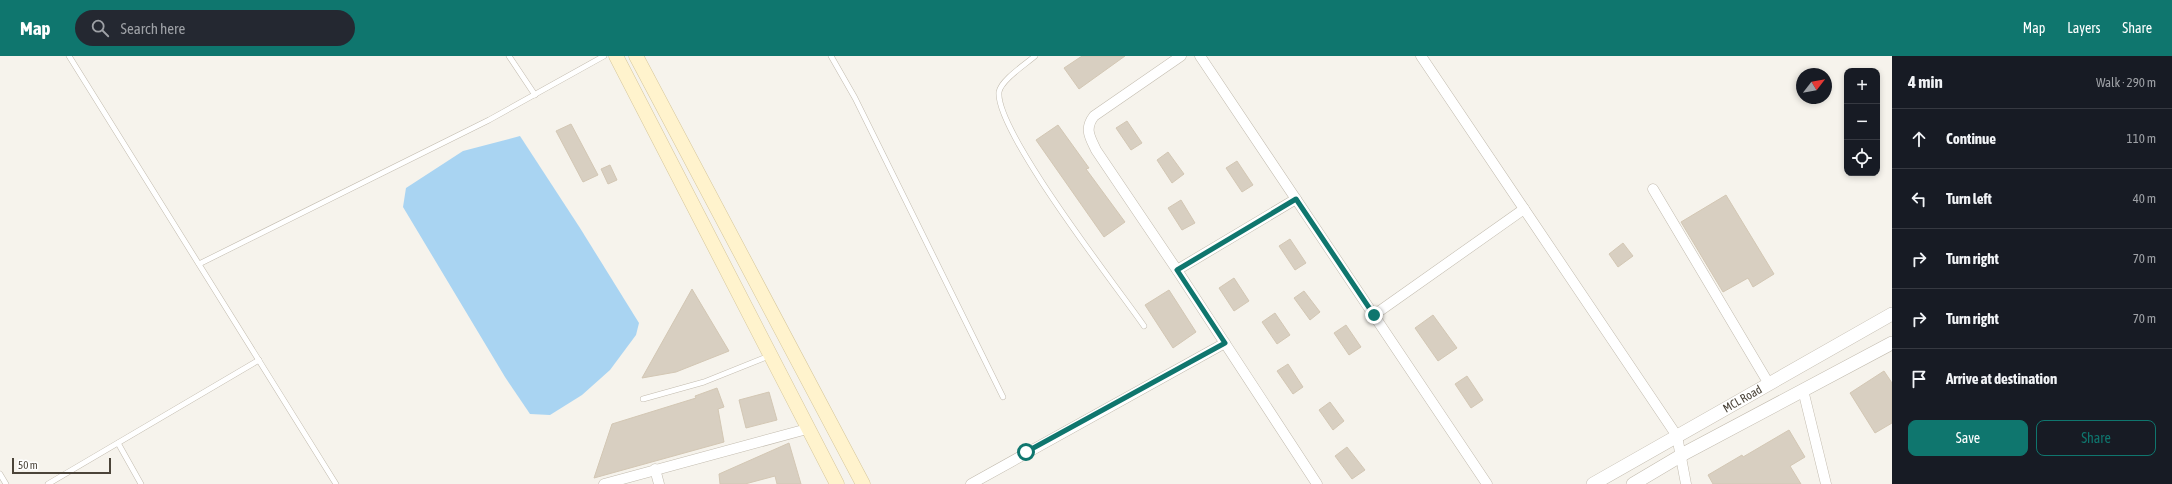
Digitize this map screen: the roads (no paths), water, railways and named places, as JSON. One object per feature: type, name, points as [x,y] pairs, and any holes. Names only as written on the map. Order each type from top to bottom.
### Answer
[{"type":"main road","points":[[616,56],[769,356],[837,484]]},
{"type":"main road","points":[[636,56],[863,484]]},
{"type":"street","points":[[1181,56],[1094,116],[1089,123],[1088,132],[1096,150],[1177,270],[1317,484]]},
{"type":"street","points":[[1200,56],[1487,484]]},
{"type":"street","points":[[1421,56],[1677,436],[1686,484]]},
{"type":"street","points":[[1654,189],[1768,384]]},
{"type":"street","points":[[1177,270],[1296,199]]},
{"type":"street","points":[[1374,315],[1524,209]]},
{"type":"street","name":"MCL Road","points":[[1593,484],[1892,314]]},
{"type":"street","points":[[971,484],[1225,343]]},
{"type":"street","name":"MCL Road","points":[[1633,484],[1681,456],[1892,343]]},
{"type":"street","points":[[1803,390],[1826,484]]},
{"type":"street","points":[[604,484],[807,429]]},
{"type":"street","points":[[656,470],[659,484]]},
{"type":"lane","points":[[69,56],[336,484]]},
{"type":"lane","points":[[509,56],[535,95]]},
{"type":"lane","points":[[199,264],[535,95],[604,56]]},
{"type":"lane","points":[[831,56],[855,98],[1003,397]]},
{"type":"lane","points":[[1035,56],[1008,78],[999,91],[1000,106],[1009,127],[1061,210],[1144,326]]},
{"type":"lane","points":[[644,399],[704,382],[769,356]]},
{"type":"lane","points":[[48,484],[259,360]]},
{"type":"lane","points":[[118,443],[141,484]]},
{"type":"lane","points":[[0,474],[6,484]]},
{"type":"water","points":[[520,136],[580,228],[639,323],[636,335],[610,370],[582,395],[550,415],[530,414],[505,377],[403,207],[406,188],[463,151]]}]
